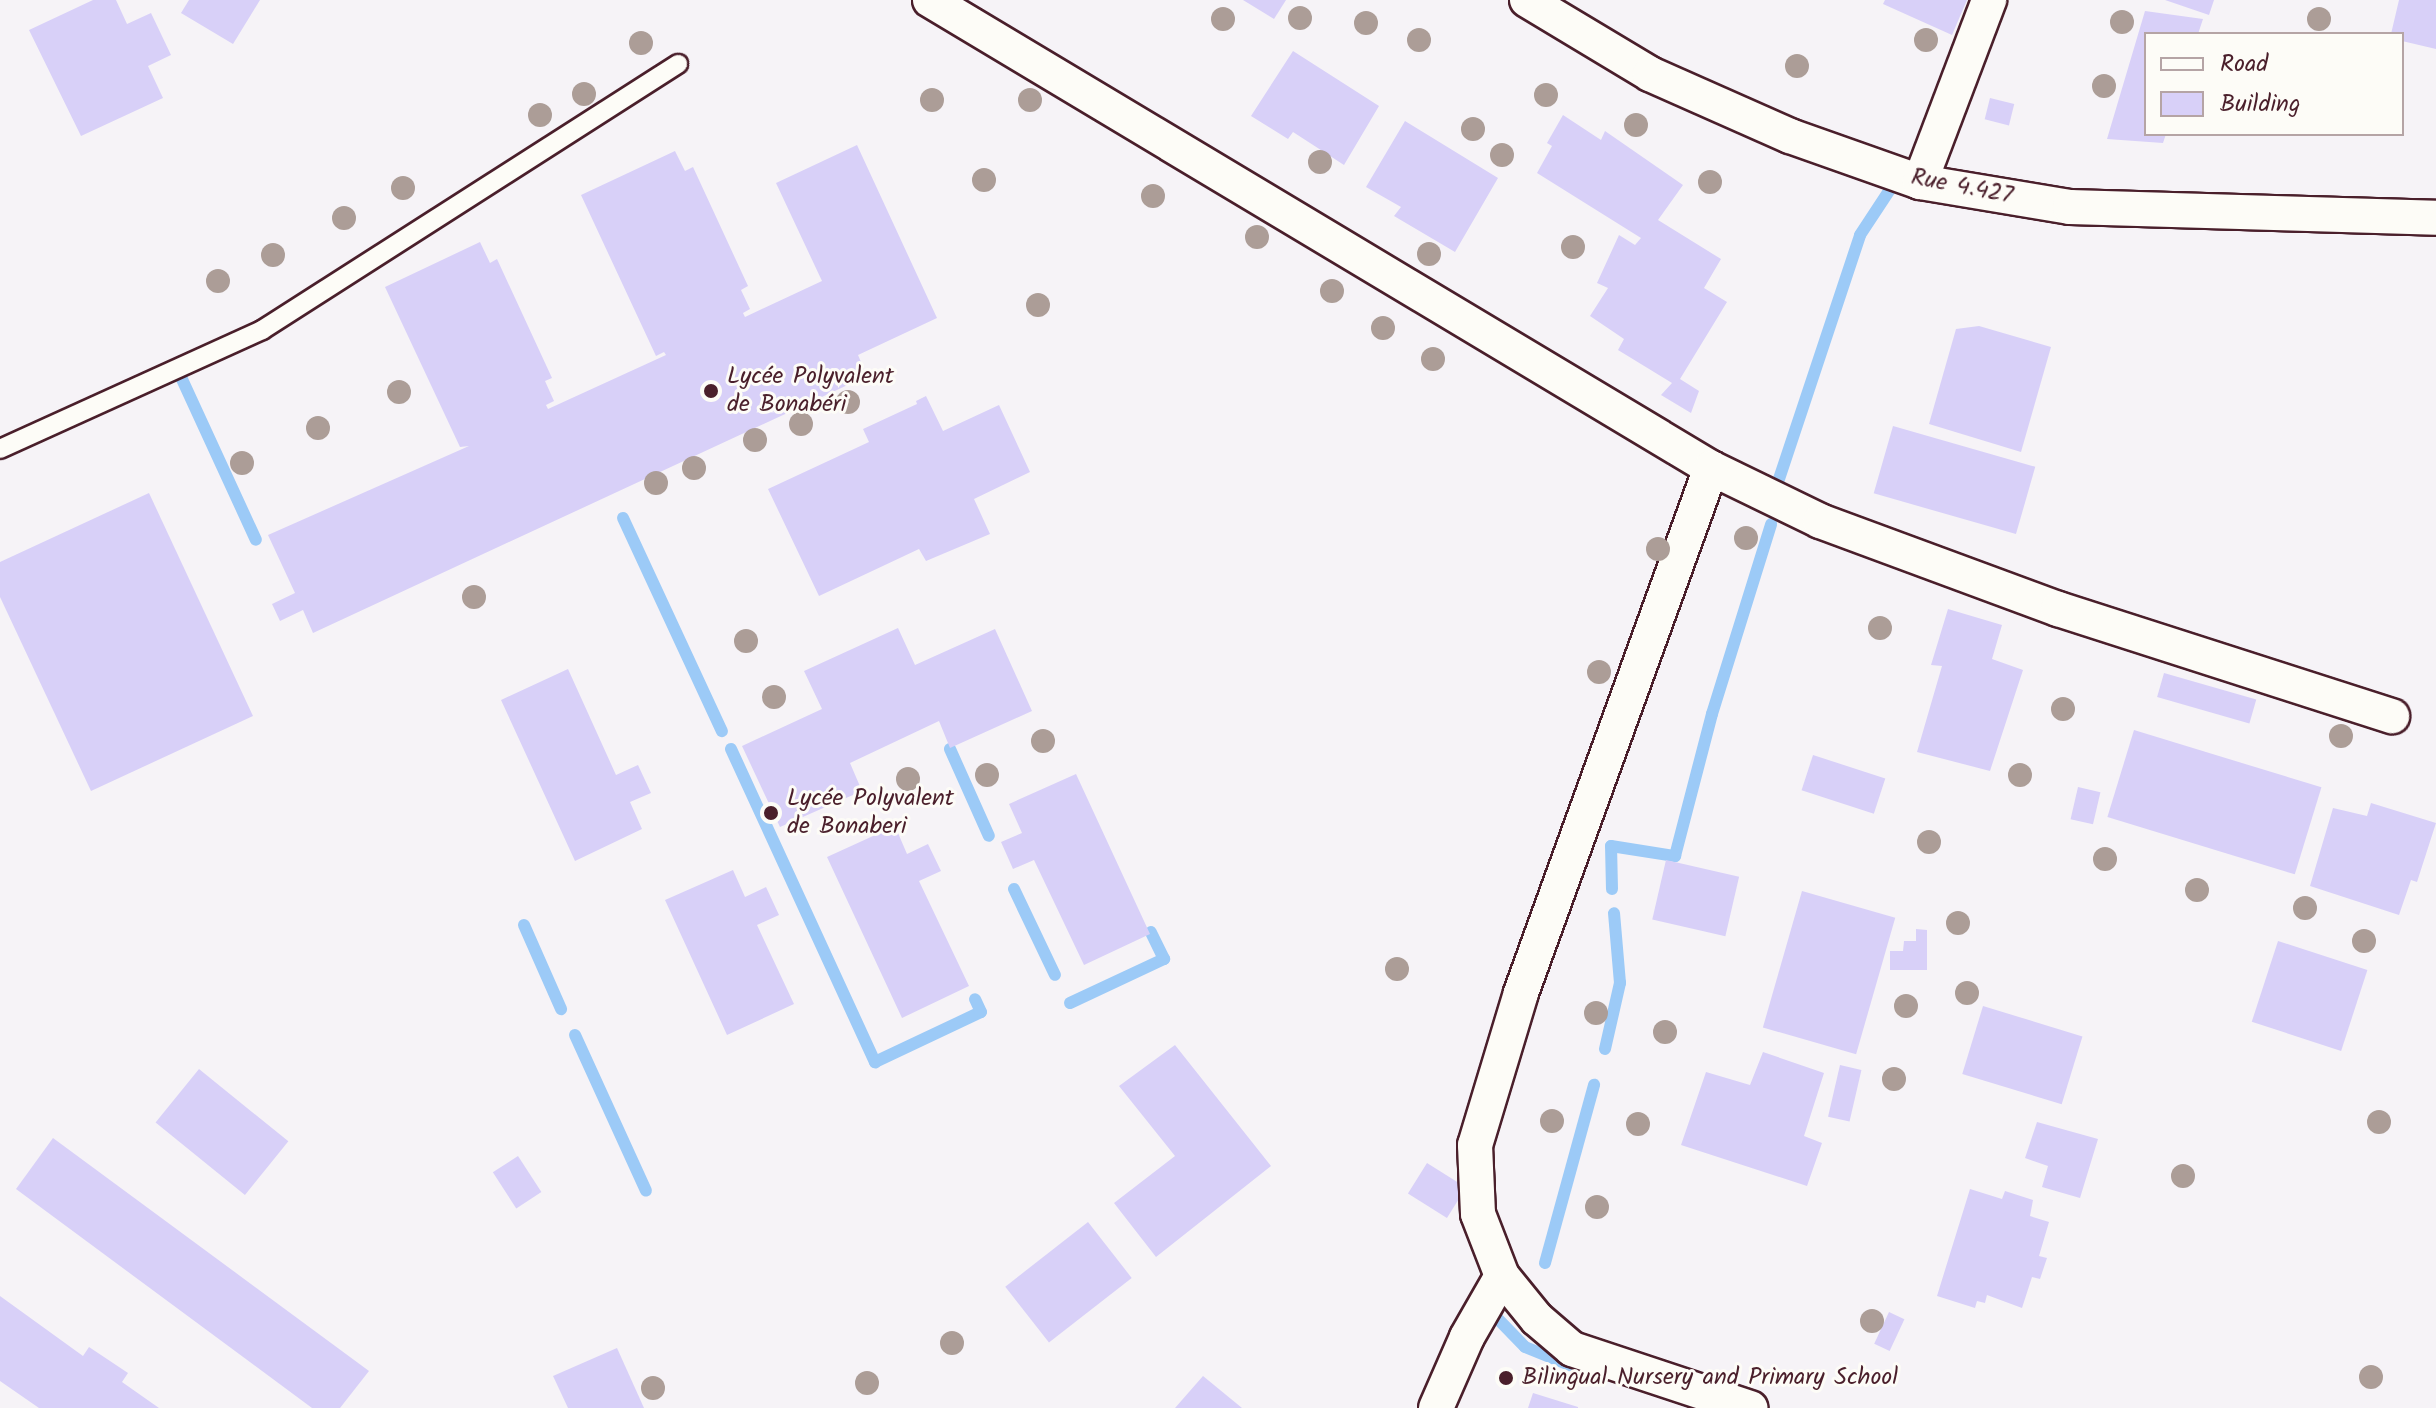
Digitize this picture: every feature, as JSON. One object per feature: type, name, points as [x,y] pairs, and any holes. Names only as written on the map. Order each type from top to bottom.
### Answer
[{"type":"street","points":[[930,0],[1711,468],[1820,521],[2058,609],[2392,716]]},
{"type":"street","name":"Rue 4.427","points":[[1527,0],[1650,74],[1790,136],[1920,182],[2070,207],[2436,218]]},
{"type":"street","points":[[1920,182],[1989,0]]},
{"type":"street","points":[[1711,468],[1521,993],[1475,1145],[1478,1214],[1502,1276],[1537,1319],[1572,1349],[1750,1408]]},
{"type":"street","points":[[1436,1408],[1467,1337],[1502,1276]]},
{"type":"lane","points":[[0,449],[262,330],[678,64]]},
{"type":"building","points":[[93,0],[116,0],[127,24],[151,13],[171,55],[148,66],[163,98],[81,136],[29,30]]},
{"type":"building","points":[[189,0],[260,0],[233,44],[181,13]]},
{"type":"building","points":[[1243,0],[1286,0],[1274,19]]},
{"type":"building","points":[[1885,0],[1967,0],[1952,35],[1883,4]]},
{"type":"building","points":[[2165,0],[2214,0],[2209,15]]},
{"type":"building","points":[[2399,0],[2436,0],[2436,49],[2404,41],[2404,32],[2391,32]]},
{"type":"building","points":[[2145,11],[2203,19],[2199,32],[2144,32],[2144,136],[2165,136],[2163,143],[2107,139]]},
{"type":"building","points":[[1293,51],[1379,106],[1344,165],[1293,132],[1288,139],[1251,116]]},
{"type":"building","points":[[1990,98],[2014,104],[2009,125],[1985,119]]},
{"type":"building","points":[[1563,115],[1601,140],[1605,131],[1683,185],[1658,220],[1721,259],[1704,288],[1727,302],[1680,379],[1699,391],[1691,413],[1661,395],[1672,383],[1618,350],[1624,339],[1590,316],[1608,288],[1597,283],[1619,235],[1635,245],[1641,238],[1537,173],[1552,146],[1547,143]]},
{"type":"building","points":[[1405,121],[1498,178],[1455,252],[1394,216],[1401,207],[1366,187]]},
{"type":"building","name":"Lycée Polyvalent de Bonabéri","points":[[857,145],[937,318],[858,355],[867,376],[313,633],[303,610],[280,621],[272,604],[295,593],[268,535],[469,446],[460,447],[385,287],[480,242],[490,263],[497,259],[552,378],[545,381],[554,401],[546,405],[548,409],[666,355],[664,352],[656,356],[581,195],[675,151],[685,171],[693,167],[748,286],[741,290],[750,309],[743,313],[745,317],[822,281],[776,183]]},
{"type":"building","points":[[1979,326],[2051,347],[2021,452],[1929,424],[1956,329]]},
{"type":"building","points":[[926,396],[943,431],[999,405],[1030,472],[974,499],[990,534],[926,561],[919,549],[819,596],[768,489],[869,442],[863,429],[917,404],[916,401]]},
{"type":"building","points":[[1893,426],[2035,467],[2016,534],[1874,493]]},
{"type":"building","points":[[149,493],[253,716],[91,791],[0,597],[0,562]]},
{"type":"building","points":[[1948,609],[2002,625],[1992,659],[2023,670],[1990,771],[1917,752],[1942,666],[1931,665]]},
{"type":"building","points":[[898,628],[915,665],[995,629],[1032,711],[950,748],[939,721],[850,763],[862,791],[780,827],[742,746],[822,709],[804,671]]},
{"type":"building","points":[[568,669],[616,775],[638,765],[651,793],[630,802],[642,829],[575,861],[501,700]]},
{"type":"building","points":[[2164,673],[2256,699],[2249,723],[2157,697]]},
{"type":"building","points":[[2134,730],[2321,787],[2295,874],[2107,817]]},
{"type":"building","points":[[1813,755],[1885,778],[1874,814],[1802,790]]},
{"type":"building","points":[[1076,774],[1150,934],[1084,965],[1034,860],[1013,869],[1001,842],[1022,833],[1009,804]]},
{"type":"building","points":[[2078,787],[2100,792],[2093,824],[2071,819]]},
{"type":"building","points":[[2371,803],[2436,823],[2417,882],[2411,880],[2399,915],[2310,886],[2333,808],[2367,816]]},
{"type":"building","points":[[895,826],[907,854],[928,844],[941,871],[919,881],[969,986],[902,1018],[827,857]]},
{"type":"building","points":[[1666,860],[1739,877],[1725,936],[1652,919]]},
{"type":"building","points":[[733,870],[745,897],[766,887],[779,915],[757,925],[794,1004],[727,1035],[665,900]]},
{"type":"building","points":[[1802,891],[1895,918],[1856,1054],[1763,1027]]},
{"type":"building","points":[[1916,929],[1927,930],[1927,970],[1890,970],[1890,951],[1903,951],[1904,941],[1916,941]]},
{"type":"building","points":[[2278,941],[2367,970],[2341,1051],[2252,1022]]},
{"type":"building","points":[[1983,1006],[2082,1036],[2062,1104],[1962,1074]]},
{"type":"building","points":[[1175,1045],[1271,1166],[1156,1257],[1114,1203],[1175,1156],[1119,1086]]},
{"type":"building","points":[[1763,1052],[1824,1073],[1804,1136],[1822,1143],[1807,1186],[1681,1145],[1706,1072],[1750,1085]]},
{"type":"building","points":[[1840,1065],[1861,1070],[1850,1122],[1828,1117]]},
{"type":"building","points":[[199,1069],[288,1141],[245,1195],[156,1123]]},
{"type":"building","points":[[2037,1122],[2098,1139],[2080,1198],[2042,1187],[2048,1166],[2025,1158]]},
{"type":"building","points":[[53,1138],[369,1371],[340,1408],[312,1408],[16,1189]]},
{"type":"building","points":[[518,1156],[541,1192],[516,1208],[493,1172]]},
{"type":"building","points":[[1427,1163],[1466,1187],[1447,1218],[1408,1194]]},
{"type":"building","points":[[1970,1189],[2002,1199],[2005,1191],[2033,1200],[2030,1216],[2049,1222],[2039,1256],[2047,1258],[2040,1279],[2032,1277],[2022,1308],[1987,1295],[1985,1303],[1977,1301],[1975,1308],[1937,1296]]},
{"type":"building","points":[[1088,1222],[1132,1278],[1049,1343],[1005,1287]]},
{"type":"building","points":[[0,1296],[83,1356],[89,1347],[128,1373],[122,1382],[159,1408],[39,1408],[0,1381]]},
{"type":"building","points":[[1889,1312],[1904,1319],[1890,1351],[1874,1344]]},
{"type":"building","points":[[617,1348],[644,1408],[568,1408],[553,1376]]},
{"type":"building","points":[[1203,1376],[1242,1408],[1175,1408]]},
{"type":"building","points":[[1533,1393],[1578,1407],[1578,1408],[1528,1408]]},
{"type":"waterway","points":[[1778,482],[1860,235],[1893,185]]},
{"type":"waterway","points":[[181,377],[256,540]]},
{"type":"waterway","points":[[623,518],[722,731]]},
{"type":"waterway","points":[[1612,889],[1611,846],[1675,856],[1712,714],[1771,524]]},
{"type":"waterway","points":[[731,749],[875,1062],[981,1012],[975,999]]},
{"type":"waterway","points":[[950,749],[989,836]]},
{"type":"waterway","points":[[1014,889],[1055,975]]},
{"type":"waterway","points":[[1605,1049],[1620,983],[1614,913]]},
{"type":"waterway","points":[[524,925],[561,1009]]},
{"type":"waterway","points":[[1070,1003],[1164,959],[1151,932]]},
{"type":"waterway","points":[[575,1035],[646,1191]]},
{"type":"waterway","points":[[1545,1263],[1594,1085]]},
{"type":"waterway","points":[[1495,1316],[1525,1347],[1597,1376]]},
{"type":"place","name":"Lycée Polyvalent de Bonabéri","points":[[711,391]]},
{"type":"place","name":"Lycée Polyvalent de Bonaberi","points":[[771,813]]},
{"type":"place","name":"Bilingual Nursery and Primary School","points":[[1506,1378]]}]
